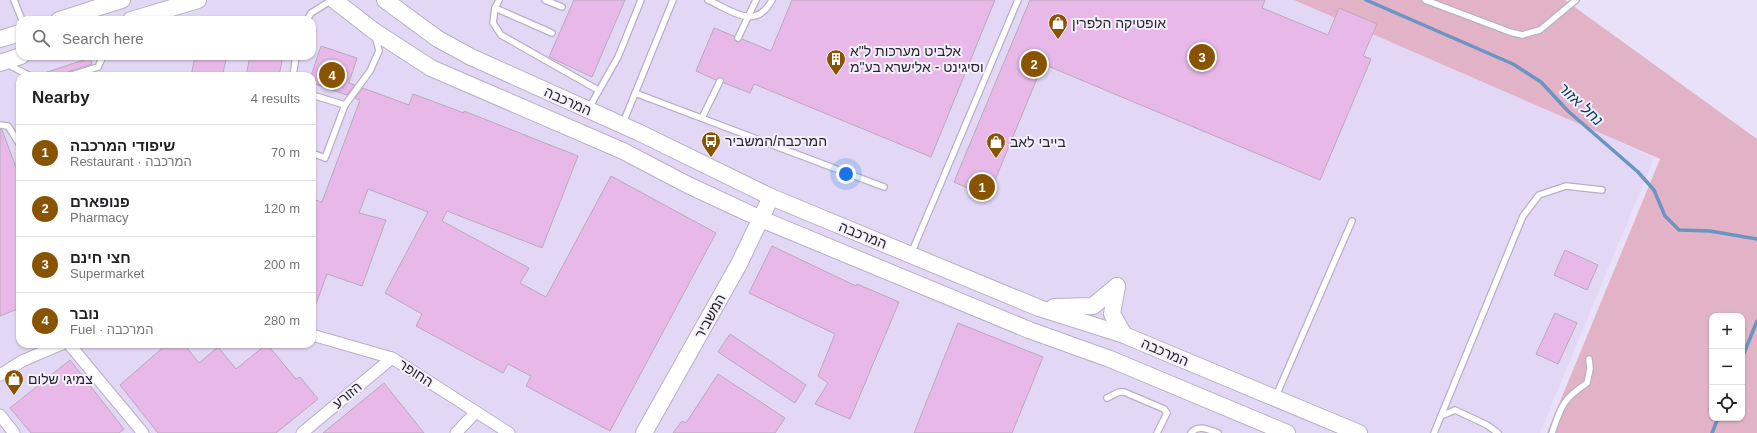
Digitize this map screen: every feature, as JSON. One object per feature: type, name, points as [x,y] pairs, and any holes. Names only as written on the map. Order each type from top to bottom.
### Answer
[{"type":"street","points":[[72,16],[122,0]]},
{"type":"street","points":[[144,16],[198,0]]},
{"type":"street","name":"המרכבה","points":[[333,0],[374,31],[431,68],[623,151],[688,185],[761,219],[1029,330],[1110,359],[1287,433]]},
{"type":"street","name":"המרכבה","points":[[385,0],[438,39],[471,57],[622,125],[771,197],[1039,308],[1124,335],[1358,433]]},
{"type":"street","points":[[0,39],[16,34]]},
{"type":"street","points":[[2,62],[16,57]]},
{"type":"street","name":"המשביר","points":[[644,433],[740,264],[771,197]]},
{"type":"street","points":[[1039,308],[1093,306],[1117,286],[1112,314],[1124,335]]},
{"type":"street","name":"החופר","points":[[316,337],[392,358],[509,433]]},
{"type":"street","points":[[0,375],[22,361],[53,348]]},
{"type":"street","points":[[72,348],[143,433]]},
{"type":"street","name":"הזורע","points":[[302,433],[392,358]]},
{"type":"street","points":[[456,433],[476,412]]},
{"type":"street","points":[[0,415],[14,433]]},
{"type":"lane","points":[[14,0],[20,16]]},
{"type":"lane","points":[[310,16],[333,0]]},
{"type":"lane","points":[[500,0],[495,8],[493,23],[501,35],[598,90]]},
{"type":"lane","points":[[545,0],[562,7]]},
{"type":"lane","points":[[588,110],[598,90],[609,76],[642,0]]},
{"type":"lane","points":[[622,125],[672,0]]},
{"type":"lane","points":[[708,0],[747,18],[761,14],[772,0]]},
{"type":"lane","points":[[738,38],[756,0]]},
{"type":"lane","points":[[911,255],[1018,0]]},
{"type":"lane","points":[[1425,0],[1510,32],[1522,35],[1540,30],[1576,0]]},
{"type":"lane","points":[[495,8],[552,33]]},
{"type":"lane","points":[[316,155],[325,158],[345,105],[370,71],[379,51],[374,31]]},
{"type":"lane","points":[[82,72],[98,67],[101,60]]},
{"type":"lane","points":[[294,72],[295,60]]},
{"type":"lane","points":[[2,62],[22,72]]},
{"type":"lane","points":[[702,118],[720,81]]},
{"type":"lane","points":[[635,93],[884,187]]},
{"type":"lane","points":[[316,96],[345,105]]},
{"type":"lane","points":[[0,125],[8,126],[16,139]]},
{"type":"lane","points":[[1434,433],[1523,216],[1539,195],[1566,186],[1602,190]]},
{"type":"lane","points":[[1275,398],[1352,221]]},
{"type":"lane","points":[[1552,433],[1560,409],[1570,395],[1587,384],[1590,369],[1589,359]]},
{"type":"lane","points":[[1107,398],[1119,392],[1124,392],[1164,409],[1167,413],[1166,418],[1157,433]]},
{"type":"lane","points":[[1441,416],[1455,410],[1487,425],[1498,433]]},
{"type":"lane","points":[[1191,433],[1195,429],[1200,428],[1218,433]]},
{"type":"shaded area","points":[[0,0],[1313,0],[1654,158],[1540,433],[0,433]]},
{"type":"shaded area","points":[[1294,0],[1565,0],[1757,139],[1757,433],[1547,433],[1660,159]]},
{"type":"building","points":[[574,0],[625,0],[592,77],[549,57]]},
{"type":"building","name":"אלביט מערכות ל\"א וסיגינט - אלישרא בע\"מ","points":[[792,0],[995,0],[931,157],[754,84],[750,93],[724,83],[721,77],[716,80],[696,71],[714,28],[734,36],[737,42],[742,39],[771,51]]},
{"type":"building","points":[[1030,0],[1265,0],[1262,8],[1328,35],[1339,8],[1377,24],[1363,56],[1371,59],[1320,180],[1043,64],[988,197],[954,182]]},
{"type":"building","points":[[321,46],[357,58],[349,83],[355,85],[347,95],[316,84],[316,72],[312,72]]},
{"type":"building","points":[[84,60],[91,60],[92,64],[68,72],[47,72]]},
{"type":"building","points":[[194,60],[226,60],[223,72],[192,72]]},
{"type":"building","points":[[249,60],[282,60],[280,72],[247,72]]},
{"type":"building","points":[[363,88],[409,105],[413,94],[464,113],[464,111],[578,156],[542,248],[447,211],[442,221],[529,268],[520,283],[546,297],[611,176],[716,233],[610,431],[526,386],[531,376],[508,364],[503,373],[416,326],[422,314],[385,293],[428,212],[368,189],[359,213],[386,220],[362,286],[327,274],[316,304],[316,200],[322,202],[360,100],[355,98]]},
{"type":"building","points":[[0,129],[2,130],[16,167],[16,310],[0,316]]},
{"type":"building","points":[[772,246],[856,286],[857,284],[899,302],[850,419],[815,404],[828,383],[818,376],[835,334],[749,293]]},
{"type":"building","points":[[1565,250],[1598,265],[1587,290],[1554,275]]},
{"type":"building","points":[[1555,313],[1577,323],[1558,364],[1536,354]]},
{"type":"building","points":[[958,323],[1043,357],[1012,433],[914,433]]},
{"type":"building","points":[[730,334],[806,385],[795,403],[718,352]]},
{"type":"building","points":[[162,348],[187,348],[199,363],[217,348],[219,348],[236,369],[262,348],[270,348],[296,379],[300,377],[318,399],[276,433],[158,433],[120,385]]},
{"type":"building","points":[[70,360],[124,429],[119,433],[31,433],[10,408]]},
{"type":"building","points":[[718,374],[785,418],[775,433],[673,433],[682,421],[686,423]]},
{"type":"building","points":[[384,383],[424,433],[323,433]]},
{"type":"waterway","name":"נחל אזור","points":[[1366,0],[1513,64],[1541,82],[1568,111],[1638,172],[1654,190],[1665,216],[1679,230],[1710,231],[1757,239]]},
{"type":"waterway","points":[[1745,351],[1757,321]]},
{"type":"waterway","points":[[1712,433],[1717,421]]},
{"type":"place","name":"אופטיקה הלפרין","points":[[1058,40]]},
{"type":"place","name":"חצי חינם","points":[[1202,57]]},
{"type":"place","name":"פנופארם","points":[[1034,64]]},
{"type":"place","name":"נובר","points":[[332,75]]},
{"type":"place","name":"אלביט מערכות ל\"א וסיגינט - אלישרא בע\"מ","points":[[836,76]]},
{"type":"place","name":"המרכבה/המשביר","points":[[711,158]]},
{"type":"place","name":"בייבי לאב","points":[[996,159]]},
{"type":"place","name":"שיפודי המרכבה","points":[[982,187]]},
{"type":"place","name":"צמיגי שלום","points":[[14,396]]}]
